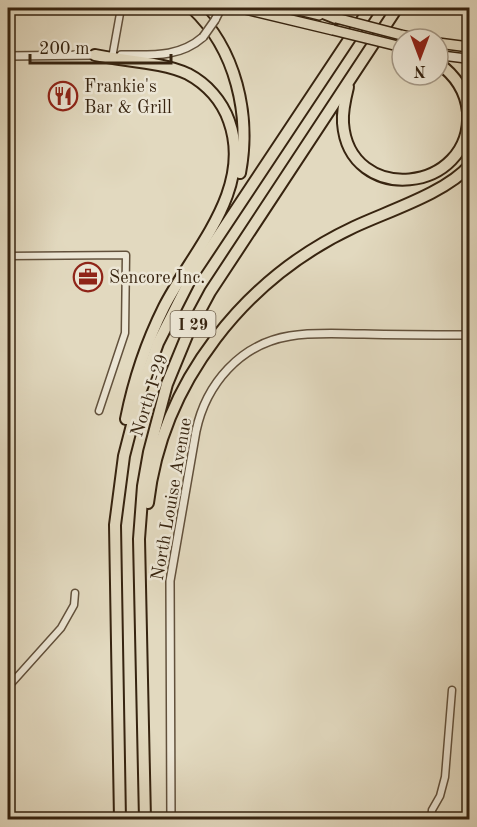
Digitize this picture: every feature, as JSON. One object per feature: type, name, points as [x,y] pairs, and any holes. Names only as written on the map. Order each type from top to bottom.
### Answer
[{"type":"highway","points":[[192,8],[216,37],[228,59],[237,86],[244,123],[243,157],[235,193],[221,226],[200,263]]},
{"type":"highway","points":[[241,8],[390,44]]},
{"type":"highway","points":[[290,8],[390,31]]},
{"type":"highway","points":[[311,8],[336,18]]},
{"type":"highway","name":"North I-29","points":[[145,819],[139,539],[143,486],[156,420],[174,367],[200,309],[224,269],[397,8]]},
{"type":"highway","name":"North I-29","points":[[120,819],[115,555],[122,469],[132,421],[152,359],[175,308],[200,263],[368,10]]},
{"type":"highway","points":[[450,45],[469,47]]},
{"type":"highway","points":[[95,55],[177,69],[204,85],[219,101],[228,118],[235,153],[232,178],[222,207],[165,306],[140,362],[131,393],[123,437],[120,459],[122,469]]},
{"type":"highway","points":[[349,80],[343,124],[353,155],[368,169],[384,177],[401,181],[418,179],[434,173],[453,158],[462,142],[467,126],[468,109],[463,93],[450,74]]},
{"type":"highway","points":[[140,605],[145,581],[148,500],[159,450],[181,395],[209,347],[248,301],[290,265],[337,235],[447,184],[470,165]]},
{"type":"main road","points":[[450,57],[470,59]]},
{"type":"street","points":[[121,8],[112,57],[171,54],[190,47],[203,37],[221,8]]},
{"type":"street","points":[[8,56],[95,55]]},
{"type":"street","points":[[8,256],[126,255],[125,333],[99,411]]},
{"type":"street","name":"North Louise Avenue","points":[[171,819],[170,582],[198,420],[209,392],[231,366],[256,347],[288,336],[322,334],[470,335]]},
{"type":"street","points":[[8,687],[61,628],[74,605],[75,592]]},
{"type":"street","points":[[432,819],[432,810],[440,796],[445,777],[452,690]]},
{"type":"street","points":[[171,819],[198,819]]},
{"type":"place","name":"Frankie's Bar & Grill","points":[[63,96]]},
{"type":"place","name":"Sencore Inc.","points":[[88,277]]}]
